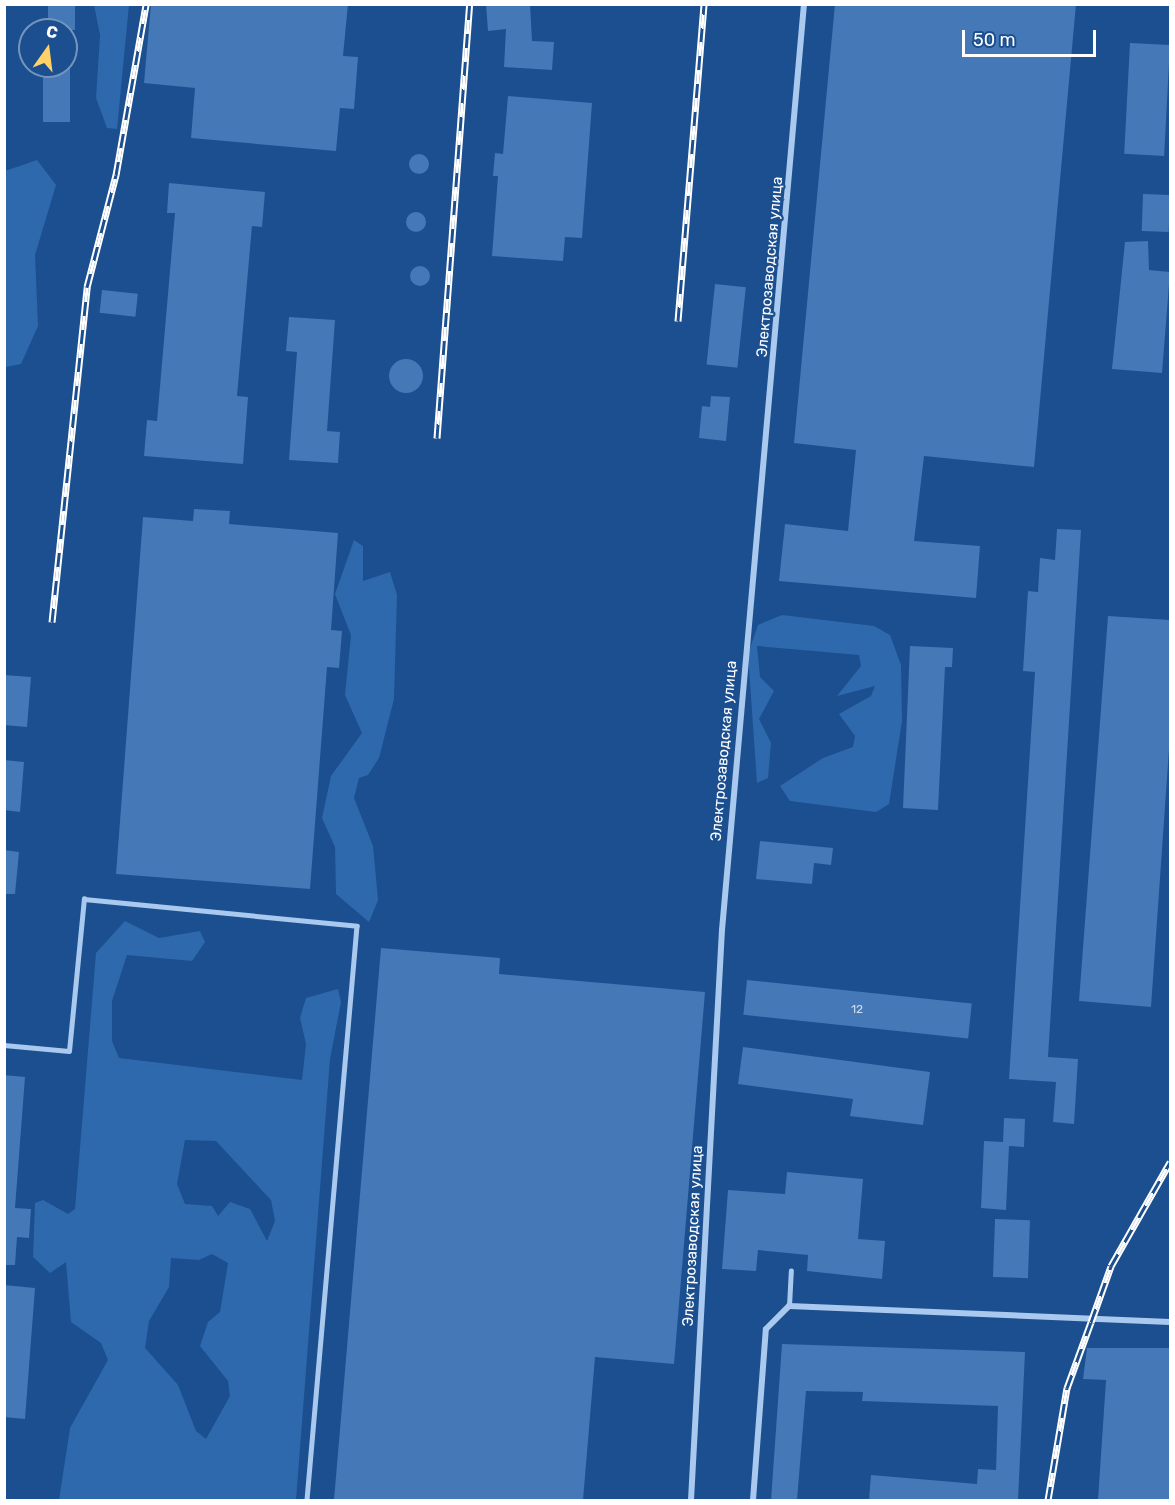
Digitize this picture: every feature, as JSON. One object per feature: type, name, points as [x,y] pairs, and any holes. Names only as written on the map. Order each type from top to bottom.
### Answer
[{"type":"street","name":"Электрозаводская улица","points":[[691,1500],[722,930],[804,4]]},
{"type":"street","points":[[753,1500],[766,1329],[789,1306],[1170,1322]]},
{"type":"lane","points":[[4,1046],[69,1051],[84,899],[357,926],[307,1500]]},
{"type":"lane","points":[[789,1306],[790,1271]]},
{"type":"shaded area","points":[[94,5],[129,5],[117,129],[107,128],[96,98],[100,35]]},
{"type":"shaded area","points":[[37,160],[56,185],[35,255],[38,326],[21,364],[5,367],[5,171]]},
{"type":"shaded area","points":[[354,540],[363,546],[363,581],[390,572],[397,595],[394,699],[379,758],[368,775],[359,778],[354,798],[373,846],[378,900],[369,922],[336,894],[335,847],[322,818],[331,776],[362,733],[345,695],[351,635],[335,594]]},
{"type":"shaded area","points":[[782,615],[874,626],[890,635],[901,665],[902,721],[889,804],[876,812],[790,801],[780,786],[823,758],[853,747],[855,736],[839,714],[871,696],[875,686],[837,696],[861,666],[859,655],[757,646],[760,677],[774,691],[759,719],[771,743],[768,778],[757,783],[748,654],[758,625]]},
{"type":"shaded area","points":[[125,921],[159,938],[200,931],[205,942],[192,961],[127,955],[112,1001],[112,1041],[119,1058],[302,1080],[306,1044],[300,1018],[306,998],[338,989],[341,1002],[330,1059],[296,1500],[59,1500],[70,1428],[108,1360],[101,1343],[71,1322],[66,1262],[50,1273],[33,1257],[35,1203],[43,1200],[68,1214],[75,1209],[96,953]],"holes":[[[185,1140],[216,1141],[271,1200],[275,1221],[267,1241],[250,1209],[230,1202],[218,1216],[212,1206],[185,1204],[177,1184]],[[212,1254],[228,1263],[220,1312],[208,1322],[200,1346],[228,1381],[230,1396],[206,1439],[196,1431],[178,1385],[145,1348],[149,1321],[169,1287],[171,1258],[199,1260]]]},
{"type":"building","points":[[48,4],[75,4],[75,18],[48,18]]},
{"type":"building","points":[[151,4],[348,4],[343,56],[358,57],[354,109],[340,108],[336,151],[191,138],[195,88],[144,83]]},
{"type":"building","points":[[486,4],[530,4],[532,41],[554,42],[552,70],[504,67],[506,29],[488,31]]},
{"type":"building","points":[[835,4],[1076,4],[1034,467],[924,456],[914,541],[980,546],[976,598],[779,581],[785,524],[848,531],[856,450],[794,443]]},
{"type":"building","points":[[1130,43],[1170,45],[1164,156],[1124,154]]},
{"type":"building","points":[[43,78],[70,78],[70,122],[43,122]]},
{"type":"building","points":[[508,96],[592,103],[582,238],[565,237],[563,261],[492,256],[498,176],[493,176],[495,153],[503,154]]},
{"type":"building","points":[[419,154],[426,157],[429,164],[426,171],[419,174],[412,171],[409,164],[412,157]]},
{"type":"building","points":[[169,183],[265,192],[262,227],[252,226],[237,396],[248,397],[243,464],[144,456],[147,420],[157,421],[175,213],[167,213]]},
{"type":"building","points":[[1143,194],[1170,195],[1169,232],[1142,231]]},
{"type":"building","points":[[416,212],[423,215],[426,222],[423,229],[416,232],[409,229],[406,222],[409,215]]},
{"type":"building","points":[[1148,241],[1149,270],[1170,272],[1162,373],[1112,369],[1125,242]]},
{"type":"building","points":[[420,266],[427,269],[430,276],[427,283],[420,286],[413,283],[410,276],[413,269]]},
{"type":"building","points":[[715,284],[746,287],[737,368],[707,365]]},
{"type":"building","points":[[102,290],[138,294],[135,317],[100,313]]},
{"type":"building","points":[[289,317],[335,320],[327,431],[340,432],[338,463],[289,460],[297,352],[286,351]]},
{"type":"building","points":[[406,359],[418,364],[423,376],[418,388],[406,393],[394,388],[389,376],[394,364]]},
{"type":"building","points":[[711,396],[730,397],[726,441],[699,438],[702,406],[710,407]]},
{"type":"building","points":[[194,509],[230,511],[229,524],[338,533],[331,630],[342,631],[339,668],[327,667],[310,889],[116,874],[143,517],[193,521]]},
{"type":"building","points":[[1057,529],[1081,530],[1048,1057],[1078,1059],[1074,1124],[1053,1122],[1056,1082],[1009,1079],[1035,672],[1023,671],[1028,591],[1038,592],[1040,558],[1055,560]]},
{"type":"building","points":[[1108,616],[1170,620],[1170,735],[1151,1007],[1079,1001]]},
{"type":"building","points":[[910,646],[953,648],[952,667],[945,667],[938,810],[903,808]]},
{"type":"building","points":[[4,675],[31,677],[27,727],[4,725]]},
{"type":"building","points":[[4,760],[24,762],[20,812],[4,810]]},
{"type":"building","points":[[760,841],[833,848],[831,865],[814,863],[812,884],[756,879]]},
{"type":"building","points":[[4,850],[19,852],[15,894],[4,894]]},
{"type":"building","points":[[381,948],[500,958],[499,974],[705,992],[674,1364],[595,1357],[583,1500],[334,1500]]},
{"type":"building","points":[[747,980],[972,1004],[968,1038],[743,1015]]},
{"type":"building","points":[[743,1047],[930,1072],[923,1125],[850,1116],[853,1099],[738,1084]]},
{"type":"building","points":[[4,1075],[25,1077],[15,1208],[31,1209],[29,1238],[17,1237],[15,1265],[4,1265]]},
{"type":"building","points":[[1004,1118],[1025,1119],[1024,1147],[1009,1146],[1006,1210],[981,1208],[984,1141],[1003,1142]]},
{"type":"building","points":[[787,1172],[863,1179],[858,1239],[885,1241],[882,1279],[807,1271],[808,1255],[758,1250],[756,1271],[722,1269],[728,1190],[785,1194]]},
{"type":"building","points":[[995,1219],[1030,1220],[1028,1278],[993,1277]]},
{"type":"building","points":[[4,1285],[35,1288],[25,1419],[4,1417]]},
{"type":"building","points":[[782,1344],[1025,1352],[1018,1500],[869,1500],[871,1475],[977,1484],[978,1469],[996,1470],[998,1406],[862,1401],[863,1392],[806,1391],[797,1500],[771,1500]]},
{"type":"building","points":[[1087,1348],[1170,1348],[1170,1500],[1098,1500],[1106,1380],[1083,1379]]},
{"type":"railway","points":[[52,622],[87,287],[116,175],[146,4]]},
{"type":"railway","points":[[437,438],[470,4]]},
{"type":"railway","points":[[678,321],[704,4]]},
{"type":"railway","points":[[1048,1500],[1067,1388],[1111,1266],[1170,1162]]}]
